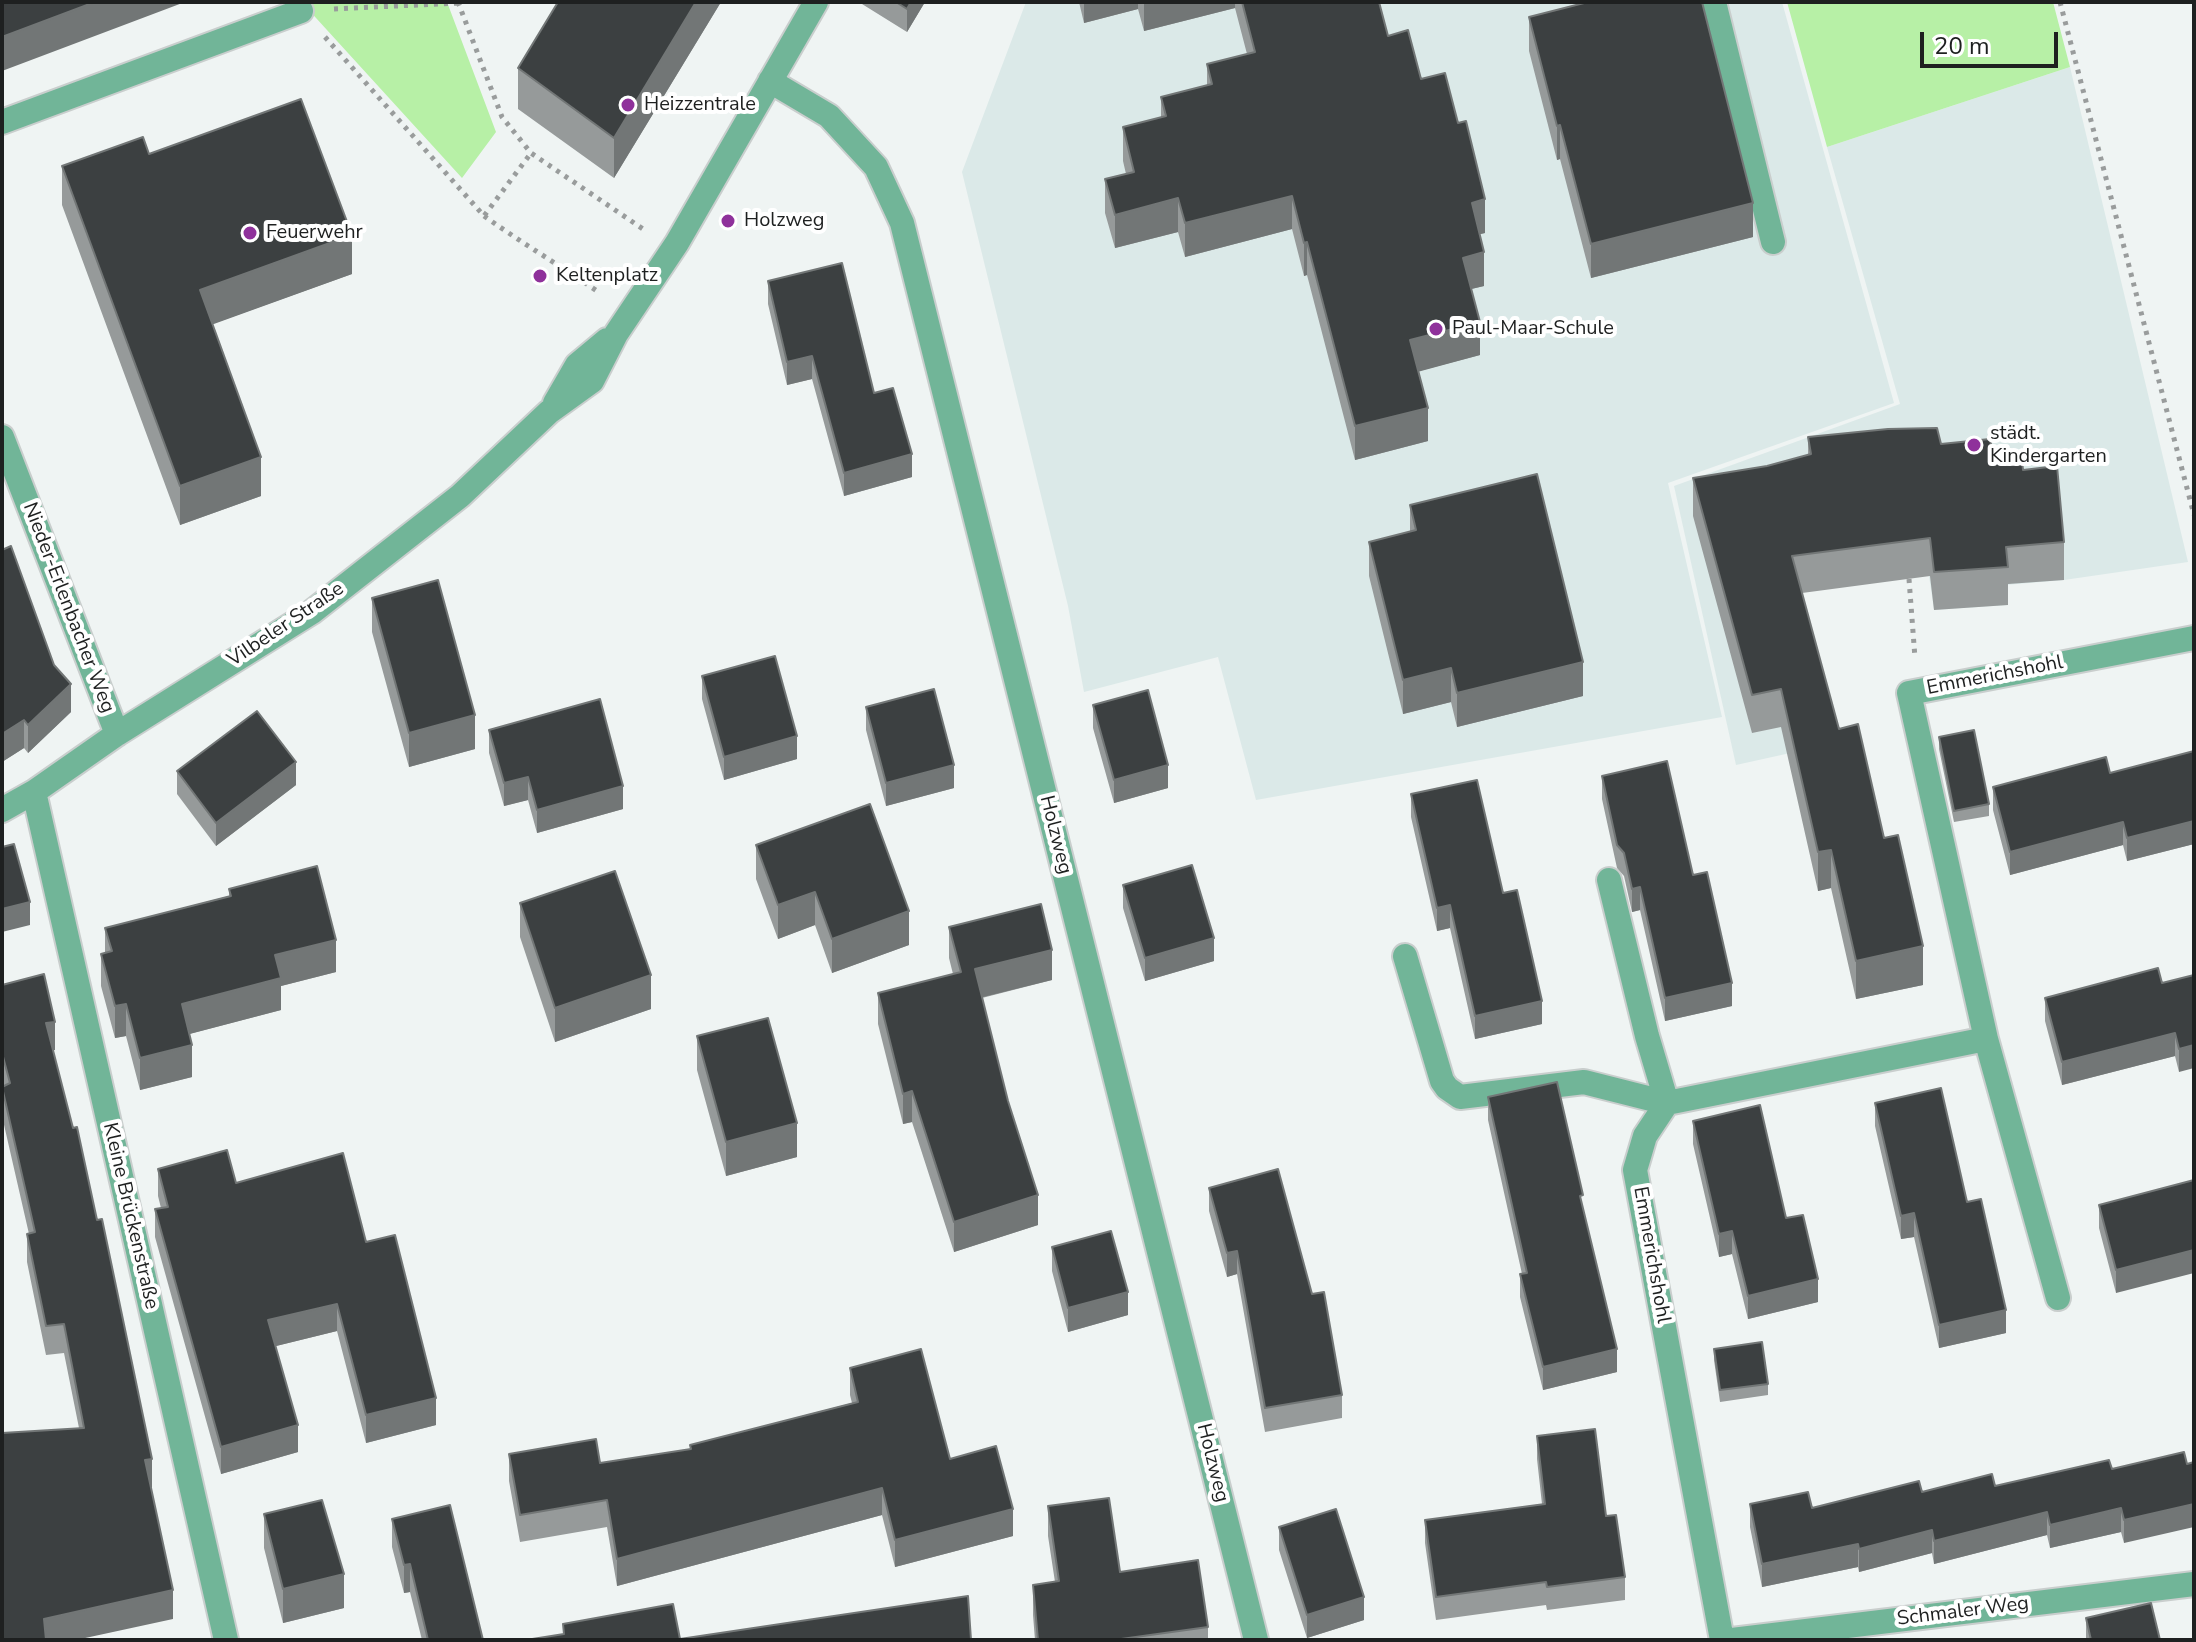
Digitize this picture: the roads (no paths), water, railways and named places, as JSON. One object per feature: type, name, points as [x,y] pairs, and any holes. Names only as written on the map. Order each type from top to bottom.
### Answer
[{"type":"street","name":"Vilbeler Straße","points":[[2,810],[312,612],[460,496],[549,412],[592,381],[616,334],[673,249],[816,2]]},
{"type":"street","points":[[1714,2],[1773,242]]},
{"type":"street","points":[[2,122],[301,11]]},
{"type":"street","name":"Holzweg","points":[[770,81],[829,116],[876,167],[902,223],[1256,1640]]},
{"type":"street","name":"Nieder-Erlenbacher Weg","points":[[2,437],[117,734]]},
{"type":"street","name":"Emmerichshohl","points":[[2058,1298],[1986,1039],[1909,693],[2194,638]]},
{"type":"street","name":"Kleine Brückenstraße","points":[[34,792],[226,1640]]},
{"type":"street","points":[[1609,880],[1647,1036],[1667,1103]]},
{"type":"street","points":[[1405,956],[1442,1081],[1460,1097],[1584,1082],[1667,1103],[1986,1039]]},
{"type":"street","name":"Emmerichshohl","points":[[1667,1103],[1645,1136],[1635,1170],[1722,1640]]},
{"type":"street","name":"Schmaler Weg","points":[[1732,1640],[2194,1584]]},
{"type":"place","name":"Heizzentrale","points":[[628,105]]},
{"type":"place","name":"Holzweg","points":[[728,221]]},
{"type":"place","name":"Feuerwehr","points":[[250,233]]},
{"type":"place","name":"Keltenplatz","points":[[540,276]]},
{"type":"place","name":"Paul-Maar-Schule","points":[[1436,329]]},
{"type":"place","name":"städt. Kindergarten","points":[[1974,445]]}]
